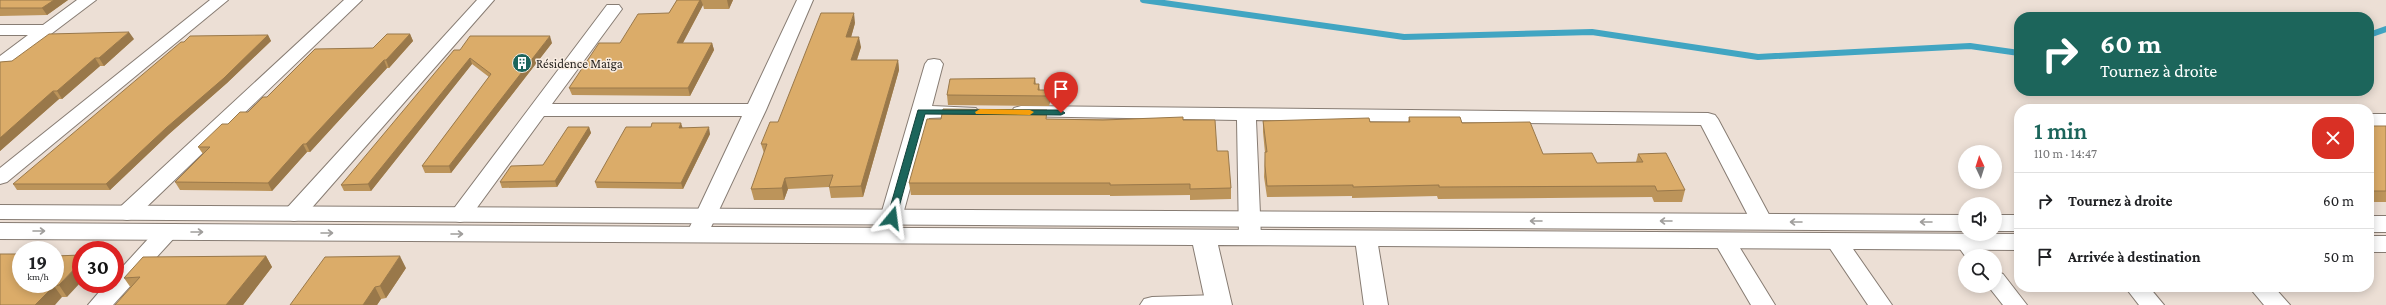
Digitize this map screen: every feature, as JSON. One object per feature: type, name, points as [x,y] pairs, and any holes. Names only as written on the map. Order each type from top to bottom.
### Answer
[{"type":"street","points":[[0,64],[88,0]]},
{"type":"street","points":[[0,178],[220,0]]},
{"type":"street","points":[[127,213],[354,0]]},
{"type":"street","points":[[294,214],[486,0]]},
{"type":"street","points":[[702,226],[805,0]]},
{"type":"street","points":[[460,215],[613,9]]},
{"type":"street","points":[[0,30],[46,30]]},
{"type":"street","points":[[892,218],[934,64]]},
{"type":"street","points":[[539,110],[756,110]]},
{"type":"street","points":[[921,112],[1708,119],[1762,222]]},
{"type":"street","points":[[1246,114],[1250,228]]},
{"type":"street","points":[[2374,120],[2386,120]]},
{"type":"street","points":[[0,212],[460,215],[702,226],[1204,239],[1250,228],[1366,238],[1836,241],[1958,240]]},
{"type":"street","points":[[0,231],[167,232],[702,226],[892,218],[1250,228],[1762,222],[1958,239]]},
{"type":"street","points":[[2002,223],[2014,223]]},
{"type":"street","points":[[2374,224],[2386,224]]},
{"type":"street","points":[[100,305],[167,232]]},
{"type":"street","points":[[1366,238],[1376,305]]},
{"type":"street","points":[[1152,305],[1219,304],[1204,239]]},
{"type":"street","points":[[1724,240],[1763,305]]},
{"type":"street","points":[[1836,241],[1880,305]]},
{"type":"street","points":[[1994,241],[2014,242]]},
{"type":"street","points":[[2374,244],[2386,244]]},
{"type":"street","points":[[2002,288],[2015,305]]},
{"type":"street","points":[[2140,292],[2152,305]]},
{"type":"street","points":[[2265,292],[2278,305]]},
{"type":"building","points":[[0,0],[54,0],[42,8],[0,8]]},
{"type":"building","points":[[677,0],[700,0],[677,43],[712,43],[688,88],[569,88],[599,43],[620,43],[638,14],[669,13]]},
{"type":"building","points":[[821,13],[854,13],[846,37],[859,37],[851,60],[898,60],[861,186],[829,187],[833,175],[785,178],[782,188],[751,189],[767,144],[761,144],[770,122],[778,122]]},
{"type":"building","points":[[129,32],[99,58],[95,58],[57,91],[53,91],[0,138],[0,62],[12,61],[49,34]]},
{"type":"building","points":[[387,34],[410,34],[306,144],[303,144],[268,183],[175,182],[210,147],[198,147],[222,124],[228,124],[240,112],[248,112],[263,97],[267,97],[315,49],[373,48]]},
{"type":"building","points":[[268,35],[224,78],[166,128],[106,184],[13,184],[190,36]]},
{"type":"building","points":[[470,36],[550,36],[449,166],[422,166],[491,74],[470,58],[368,184],[341,185],[454,50],[460,50]]},
{"type":"building","points":[[1035,78],[1034,84],[1039,84],[1038,90],[1049,90],[1049,96],[947,95],[950,79]]},
{"type":"building","points":[[943,109],[1047,110],[1046,119],[1103,120],[1183,117],[1183,120],[1215,120],[1217,151],[1228,151],[1231,188],[1190,189],[1190,184],[1110,185],[1110,183],[909,183],[927,119],[941,119]]},
{"type":"building","points":[[1409,117],[1460,117],[1462,123],[1530,122],[1543,154],[1592,153],[1597,163],[1643,162],[1638,154],[1666,153],[1685,190],[1657,191],[1655,186],[1267,186],[1265,152],[1267,152],[1263,121],[1369,118],[1370,122],[1410,122]]},
{"type":"building","points":[[652,123],[681,123],[679,128],[709,127],[681,183],[595,182],[626,127],[651,127]]},
{"type":"building","points":[[2374,126],[2386,126],[2386,191],[2374,191]]},
{"type":"building","points":[[568,127],[589,127],[555,181],[500,182],[511,166],[543,165]]},
{"type":"building","points":[[0,254],[12,254],[12,293],[47,293],[35,305],[0,305]]},
{"type":"building","points":[[72,255],[72,271],[64,280],[64,256]]},
{"type":"building","points":[[266,256],[226,305],[115,305],[140,277],[124,278],[143,257]]},
{"type":"building","points":[[400,256],[380,286],[375,287],[363,305],[290,305],[325,257]]},
{"type":"waterway","points":[[1143,0],[1404,37],[1592,32],[1758,57],[1970,46],[2014,52]]},
{"type":"waterway","points":[[2374,33],[2386,29]]},
{"type":"slow traffic","points":[[980,112],[1030,112]]},
{"type":"place","name":"Résidence Maïga","points":[[522,63]]},
{"type":"route","points":[[892,218],[921,112],[1061,113]]}]
